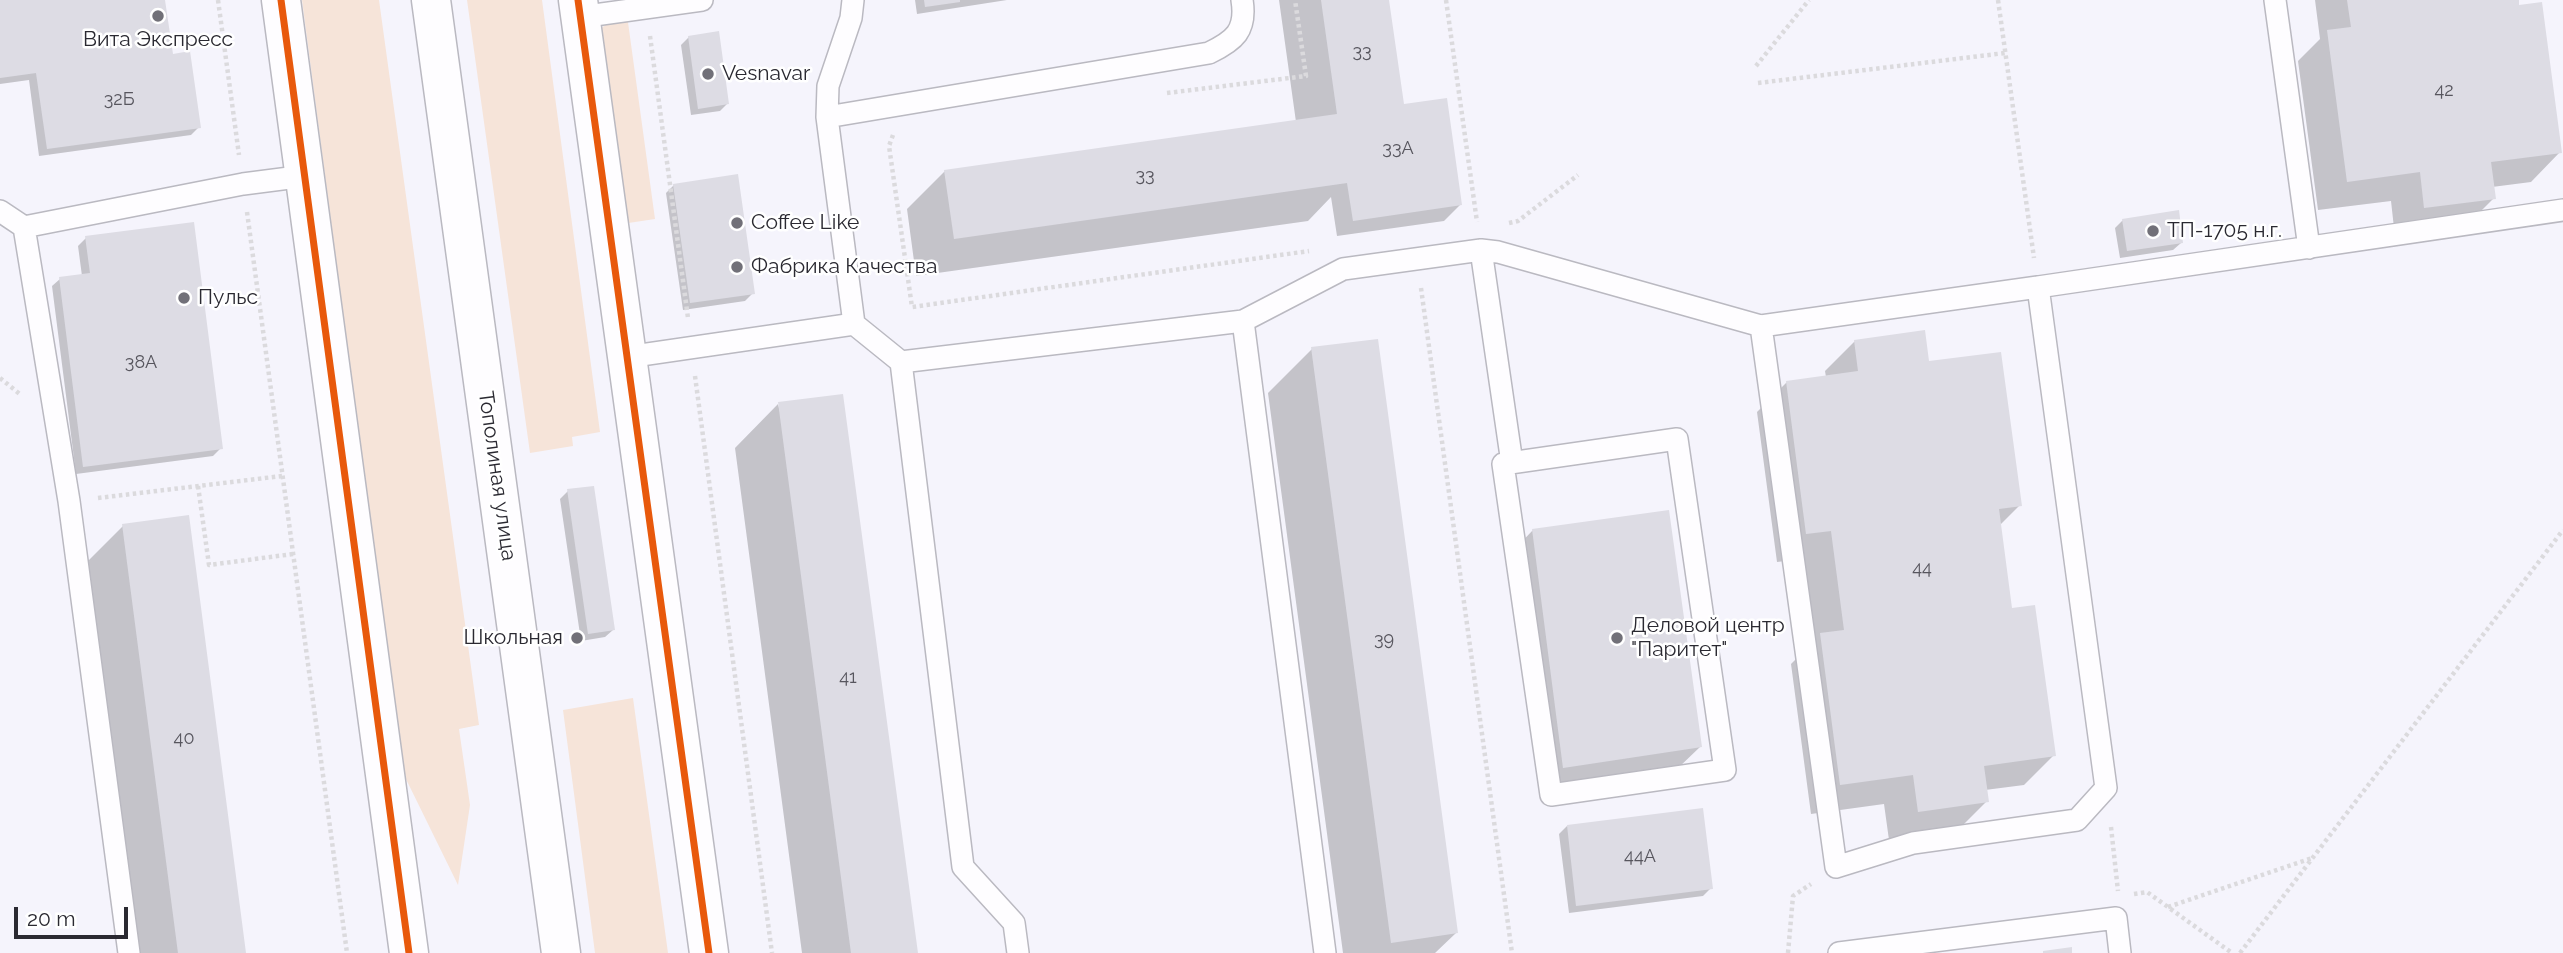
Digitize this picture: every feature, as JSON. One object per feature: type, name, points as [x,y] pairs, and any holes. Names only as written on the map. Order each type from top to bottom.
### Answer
[{"type":"street","points":[[281,0],[409,953]]},
{"type":"street","name":"Тополиная улица","points":[[431,0],[561,953]]},
{"type":"street","points":[[579,8],[709,953]]},
{"type":"lane","points":[[579,8],[646,8],[702,0]]},
{"type":"lane","points":[[853,0],[851,18],[828,86],[827,117],[854,324],[901,362],[963,867],[1014,922],[1018,953]]},
{"type":"lane","points":[[827,117],[1209,53],[1229,43],[1242,27],[1242,0]]},
{"type":"lane","points":[[2275,0],[2309,248]]},
{"type":"lane","points":[[0,211],[24,227],[243,184],[305,176]]},
{"type":"lane","points":[[901,362],[1243,321],[1343,269],[1481,250],[1498,252],[1761,326],[2563,210]]},
{"type":"lane","points":[[24,227],[69,501],[129,953]]},
{"type":"lane","points":[[1481,250],[1512,463]]},
{"type":"lane","points":[[1761,326],[1836,867],[1913,843],[2077,820],[2106,788],[2038,287]]},
{"type":"lane","points":[[1243,321],[1325,953]]},
{"type":"lane","points":[[627,357],[854,324]]},
{"type":"lane","points":[[1677,439],[1725,770],[1550,795],[1503,464],[1512,463],[1677,439]]},
{"type":"lane","points":[[1839,953],[2116,918],[2120,953]]},
{"type":"path","points":[[218,0],[347,953]]},
{"type":"path","points":[[1446,0],[1478,227],[1486,226]]},
{"type":"path","points":[[1756,66],[1809,0]]},
{"type":"path","points":[[1998,0],[2038,287]]},
{"type":"path","points":[[646,8],[772,953]]},
{"type":"path","points":[[1758,83],[2005,54]]},
{"type":"path","points":[[902,129],[892,136],[889,146],[912,307],[1319,250]]},
{"type":"path","points":[[1506,223],[1518,221],[1578,175]]},
{"type":"path","points":[[1417,259],[1512,953]]},
{"type":"path","points":[[69,501],[282,476]]},
{"type":"path","points":[[198,486],[209,565],[293,554]]},
{"type":"path","points":[[2240,953],[2563,530]]},
{"type":"path","points":[[2106,788],[2119,895],[2147,892],[2232,953]]},
{"type":"path","points":[[2167,907],[2313,858]]},
{"type":"path","points":[[1788,953],[1793,896],[1836,867]]},
{"type":"shaded area","points":[[302,0],[379,0],[479,725],[459,729],[470,805],[458,885],[403,773]]},
{"type":"shaded area","points":[[467,0],[542,0],[600,432],[572,437],[573,446],[530,453]]},
{"type":"shaded area","points":[[627,15],[655,219],[615,225],[599,30],[609,22]]},
{"type":"shaded area","points":[[633,698],[668,953],[595,953],[563,710]]},
{"type":"building","points":[[0,0],[165,0],[173,54],[190,51],[201,128],[47,149],[36,73],[0,78]]},
{"type":"building","points":[[924,0],[960,0],[960,2],[925,7]]},
{"type":"building","points":[[1321,0],[1389,0],[1404,104],[1447,98],[1462,205],[1353,221],[1347,183],[954,239],[944,170],[1337,114]]},
{"type":"building","points":[[2347,0],[2519,0],[2519,5],[2542,2],[2562,153],[2491,162],[2496,199],[2424,208],[2420,172],[2347,182],[2327,30],[2351,27]]},
{"type":"building","points":[[719,31],[729,104],[698,109],[688,36]]},
{"type":"building","points":[[738,174],[755,294],[690,303],[673,184]]},
{"type":"building","name":"ТП-1705 н.г.","points":[[2179,210],[2183,243],[2127,251],[2122,219]]},
{"type":"building","points":[[194,222],[223,449],[83,467],[59,277],[90,273],[85,236]]},
{"type":"building","points":[[1925,330],[1929,361],[2001,352],[2022,506],[1999,509],[2012,608],[2035,605],[2056,756],[1984,766],[1989,802],[1918,812],[1913,775],[1840,785],[1820,633],[1844,630],[1831,531],[1806,534],[1786,381],[1858,371],[1854,340]]},
{"type":"building","points":[[1378,339],[1458,933],[1391,943],[1311,347]]},
{"type":"building","points":[[843,394],[918,953],[851,953],[778,402]]},
{"type":"building","points":[[594,486],[615,630],[588,634],[567,489]]},
{"type":"building","name":"Деловой центр \"Паритет\"","points":[[1669,510],[1702,747],[1563,768],[1532,529]]},
{"type":"building","points":[[189,515],[246,953],[178,953],[122,524]]},
{"type":"building","points":[[1703,808],[1713,889],[1576,906],[1567,825]]},
{"type":"building","points":[[2072,947],[2072,953],[2043,953],[2043,951]]},
{"type":"cycle path","points":[[281,0],[409,953]]},
{"type":"cycle path","points":[[578,0],[709,953]]},
{"type":"place","name":"Вита Экспресс","points":[[158,16]]},
{"type":"place","name":"Vesnavar","points":[[708,74]]},
{"type":"place","name":"Coffee Like","points":[[737,223]]},
{"type":"place","name":"ТП-1705 н.г.","points":[[2153,231]]},
{"type":"place","name":"Фабрика Качества","points":[[737,267]]},
{"type":"place","name":"Пульс","points":[[184,298]]},
{"type":"place","name":"Школьная","points":[[577,638]]},
{"type":"place","name":"Деловой центр \"Паритет\"","points":[[1617,638]]}]
